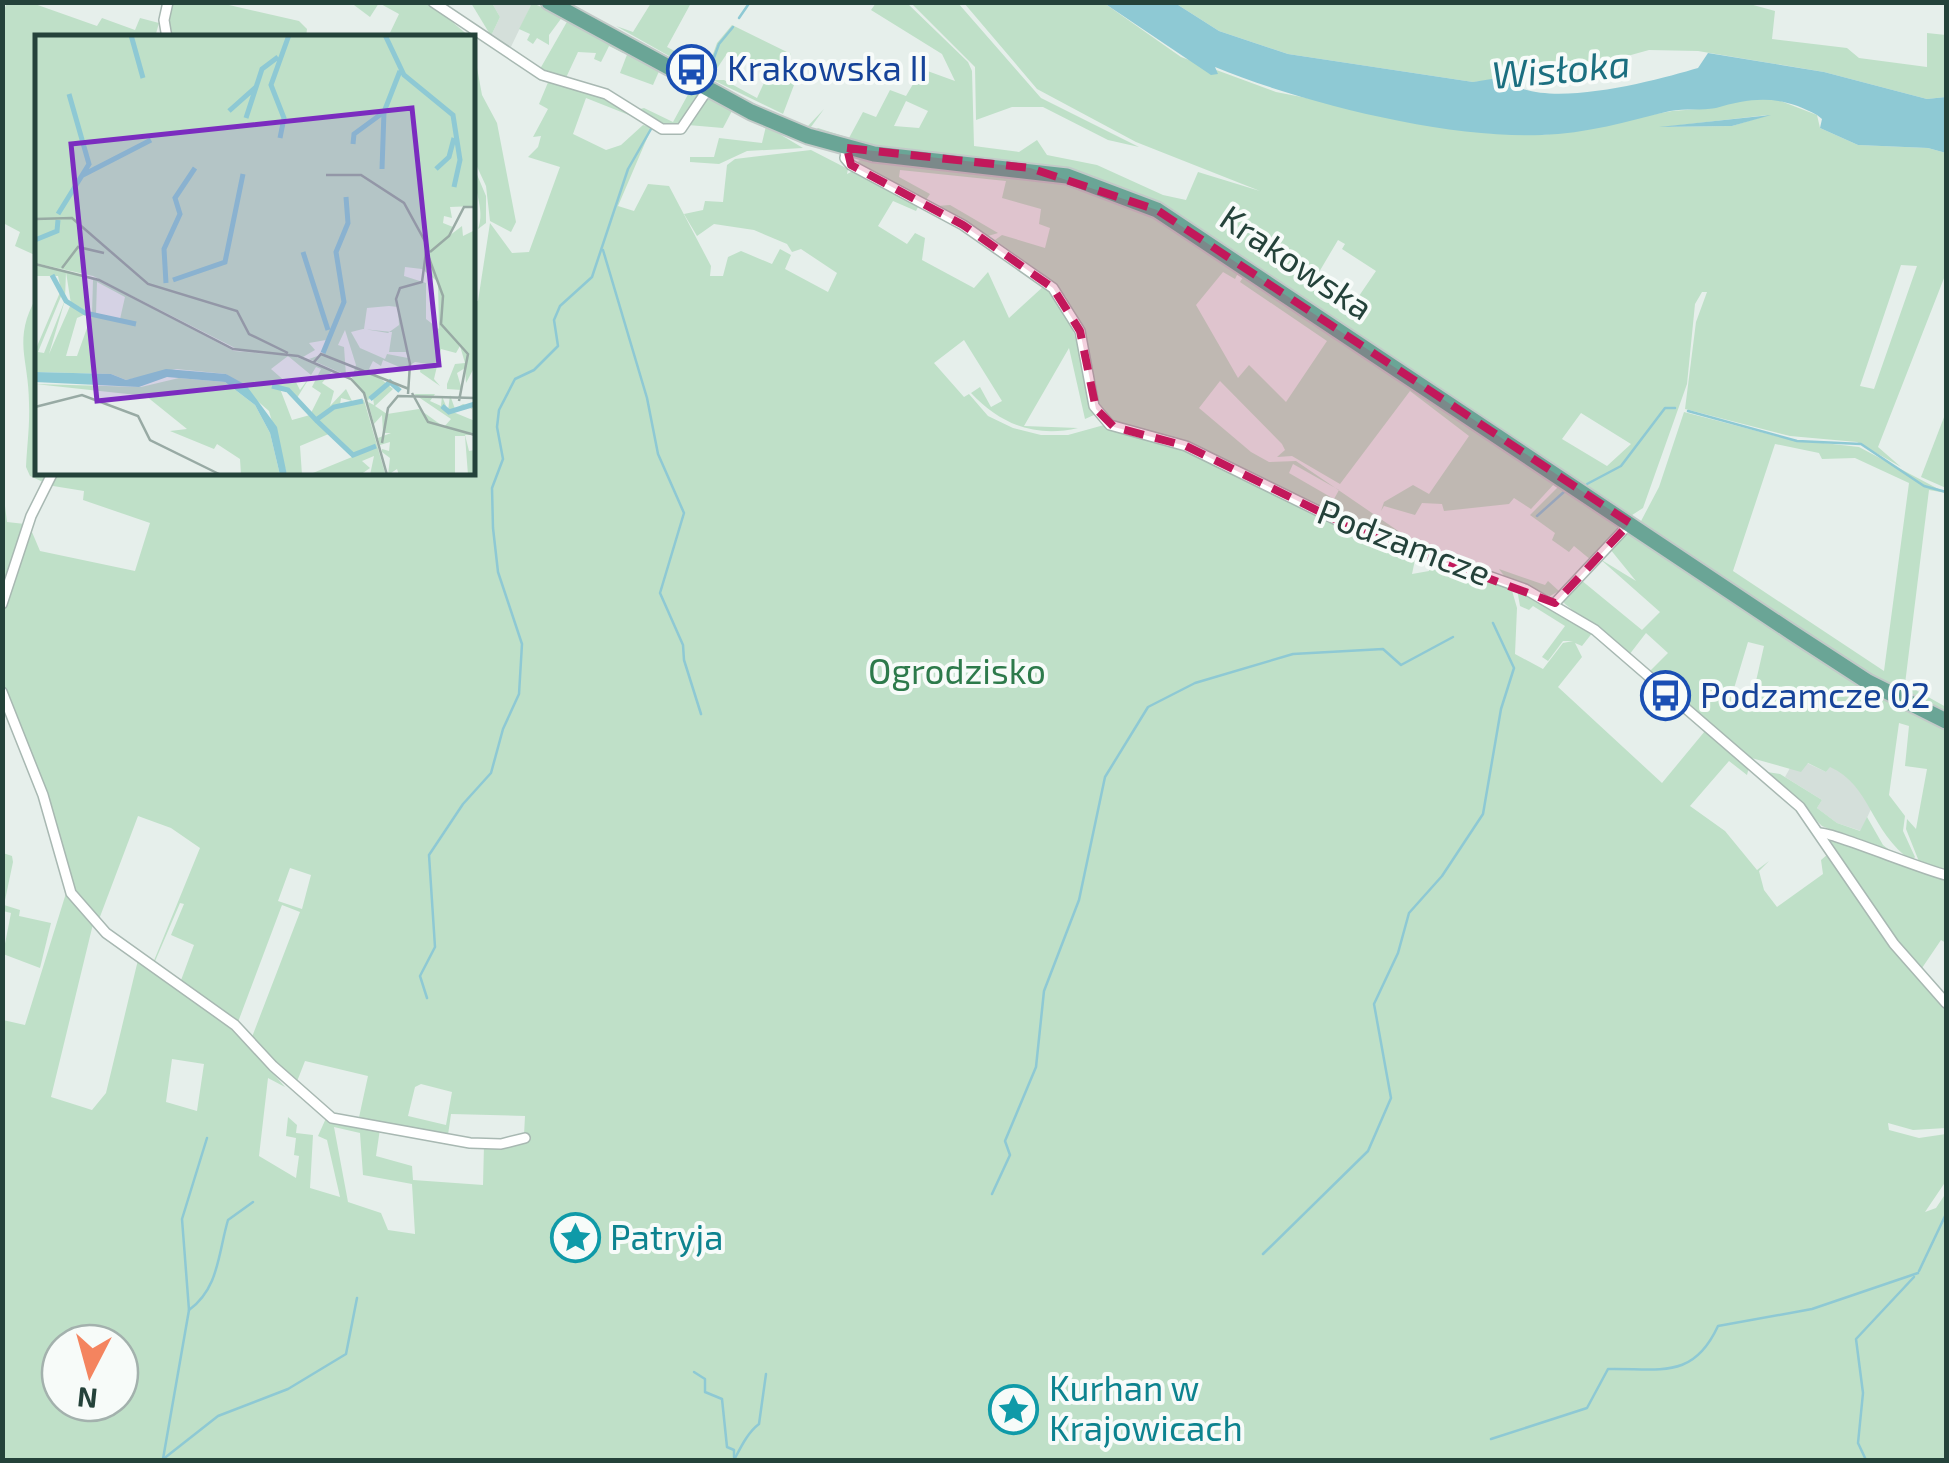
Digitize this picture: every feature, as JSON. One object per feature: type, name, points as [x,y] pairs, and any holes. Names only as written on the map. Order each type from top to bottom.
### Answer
[{"type":"main road","name":"Krakowska","points":[[550,2],[773,123],[847,148],[1049,172],[1118,192],[1157,210],[1868,682],[1946,721]]},
{"type":"street","points":[[166,35],[164,20],[168,2]]},
{"type":"street","points":[[433,2],[542,75],[601,92],[667,130],[676,132],[684,126],[708,88]]},
{"type":"street","name":"Podzamcze","points":[[847,148],[846,158],[851,166],[963,225],[1053,288],[1080,331],[1094,406],[1110,425],[1186,446],[1355,529],[1555,603],[1596,630],[1790,797],[1820,832],[1894,944],[1946,1003]]},
{"type":"street","points":[[2,604],[30,516],[51,475]]},
{"type":"street","points":[[1555,603],[1630,523]]},
{"type":"street","points":[[2,692],[43,796],[71,894],[114,939],[227,1018],[332,1118],[470,1143],[501,1144],[525,1138]]},
{"type":"street","points":[[1820,832],[1831,832],[1882,856],[1946,876]]},
{"type":"highlighted area","points":[[847,148],[1030,168],[1157,210],[1630,523],[1555,603],[1355,529],[1186,446],[1114,427],[1096,409],[1080,331],[1053,288],[963,225],[851,165]]},
{"type":"shaded area","points":[[492,3],[532,3],[509,51],[491,36],[500,17]]},
{"type":"shaded area","points":[[1807,763],[1826,772],[1830,766],[1844,773],[1861,791],[1871,809],[1861,831],[1837,823],[1817,808],[1822,800],[1785,777],[1790,768]]},
{"type":"green space","points":[[216,2],[299,21],[307,29],[306,35],[169,35],[166,24],[171,3]]},
{"type":"green space","points":[[350,2],[430,3],[468,35],[389,35],[399,14],[379,3],[370,17]]},
{"type":"green space","points":[[7,3],[32,3],[97,26],[102,18],[135,30],[140,18],[159,23],[156,35],[35,35],[35,255],[15,246],[20,232],[3,223],[2,15]]},
{"type":"green space","points":[[471,3],[492,3],[500,17],[491,36]]},
{"type":"green space","points":[[532,3],[563,16],[549,35],[549,45],[537,38],[533,44],[527,40],[530,34],[519,29]]},
{"type":"green space","points":[[651,3],[691,3],[667,47],[697,63],[701,57],[701,74],[616,26],[633,32]]},
{"type":"green space","points":[[876,3],[907,3],[968,62],[972,71],[974,146],[1019,152],[1037,140],[1047,155],[1097,165],[1163,195],[1186,200],[1198,172],[1260,191],[1136,142],[1037,89],[964,3],[1104,3],[1181,57],[1276,92],[1486,133],[1544,135],[1672,111],[1712,108],[1726,102],[1773,98],[1817,115],[1820,128],[1858,145],[1928,148],[1946,153],[1946,273],[1878,447],[1901,467],[1857,442],[1790,436],[1685,409],[1696,322],[1707,292],[1702,292],[1695,304],[1687,384],[1643,508],[1629,517],[1192,224],[1121,188],[1057,169],[882,149],[814,131],[818,128],[849,138],[863,112],[876,117],[890,90],[906,96],[922,69],[955,81],[942,54],[871,10]],"holes":[[[906,101],[928,111],[919,128],[894,126]],[[1768,115],[1732,126],[1663,127]],[[1338,240],[1345,244],[1342,249],[1376,271],[1346,315],[1317,295],[1312,284]],[[1901,265],[1917,266],[1874,389],[1860,386]],[[1581,413],[1631,444],[1607,466],[1562,439]]]},
{"type":"green space","points":[[911,3],[958,3],[1041,98],[1139,147],[1108,140],[1043,107],[1012,107],[976,120],[975,67]]},
{"type":"green space","points":[[1175,3],[1746,3],[1775,11],[1772,39],[1847,48],[1859,58],[1927,67],[1927,33],[1946,35],[1946,97],[1927,99],[1824,72],[1698,51],[1649,50],[1566,73],[1473,82],[1288,54],[1219,31]]},
{"type":"green space","points":[[568,20],[625,50],[623,53],[609,46],[601,62],[594,59],[596,53],[578,52],[564,82],[540,69]]},
{"type":"green space","points":[[732,25],[791,54],[780,77],[794,85],[783,114],[713,80],[724,80],[757,98],[769,72],[728,52],[712,76],[705,76],[717,43]]},
{"type":"green space","points":[[628,52],[660,69],[653,85],[620,73]]},
{"type":"green space","points":[[475,57],[482,95],[497,123],[516,222],[511,232],[490,221],[486,186],[475,162]]},
{"type":"green space","points":[[665,72],[701,93],[684,124],[671,129],[636,110],[644,108],[673,122],[691,89]]},
{"type":"green space","name":"Ogrodzisko","points":[[549,80],[601,94],[649,123],[586,98],[573,134],[606,150],[621,145],[643,125],[664,131],[651,129],[618,206],[634,211],[648,184],[669,186],[711,266],[710,276],[723,276],[728,257],[741,251],[772,264],[780,249],[791,255],[785,269],[828,292],[837,273],[801,249],[792,252],[787,244],[754,230],[714,224],[697,236],[684,214],[703,210],[705,201],[723,202],[727,165],[735,159],[811,150],[848,169],[847,174],[853,171],[918,207],[916,211],[893,201],[878,226],[907,244],[915,233],[925,238],[922,260],[974,288],[988,272],[1009,318],[1045,285],[1068,318],[1094,415],[1085,419],[1069,348],[1024,426],[1078,428],[1047,431],[1019,426],[1006,420],[971,393],[980,387],[991,407],[1002,401],[964,340],[934,363],[964,397],[969,394],[988,416],[1041,435],[1068,435],[1104,425],[1185,449],[1321,518],[1416,555],[1412,574],[1429,571],[1433,560],[1511,587],[1517,608],[1515,654],[1543,669],[1563,643],[1573,641],[1563,641],[1548,661],[1542,657],[1565,626],[1533,606],[1529,610],[1520,606],[1517,589],[1560,609],[1593,632],[1582,646],[1575,643],[1582,657],[1558,687],[1662,783],[1705,731],[1749,767],[1747,775],[1729,761],[1690,806],[1725,831],[1757,870],[1769,861],[1759,871],[1764,890],[1777,907],[1823,874],[1821,860],[1828,854],[1889,942],[1946,1008],[1946,1128],[1913,1130],[1888,1123],[1889,1130],[1919,1138],[1946,1134],[1946,1181],[1925,1212],[1936,1208],[1946,1193],[1946,1460],[3,1460],[3,1020],[25,1025],[67,890],[93,924],[51,1097],[92,1110],[106,1093],[138,960],[226,1019],[285,1087],[268,1078],[259,1156],[296,1178],[299,1156],[294,1155],[296,1138],[286,1136],[288,1117],[297,1125],[296,1133],[313,1135],[310,1188],[340,1197],[327,1140],[318,1136],[327,1116],[393,1130],[380,1129],[376,1156],[412,1166],[413,1180],[483,1185],[484,1145],[525,1140],[494,1140],[524,1135],[525,1116],[451,1114],[448,1135],[490,1140],[487,1142],[358,1122],[368,1076],[305,1061],[296,1084],[306,1094],[231,1023],[216,1010],[180,983],[194,945],[171,935],[184,904],[180,903],[153,966],[104,927],[153,963],[200,848],[171,828],[138,816],[99,921],[74,895],[53,819],[3,688],[3,610],[29,525],[40,551],[135,571],[150,523],[83,500],[84,491],[47,485],[54,475],[475,475],[475,301],[490,223],[512,253],[529,252],[560,167],[528,157],[538,147],[541,136],[533,137],[548,109],[539,104]],"holes":[[[290,868],[311,875],[302,909],[278,901]],[[282,905],[300,912],[252,1037],[238,1022]],[[172,1059],[204,1064],[197,1111],[166,1102]],[[421,1084],[452,1092],[446,1125],[408,1116],[415,1087]],[[334,1127],[360,1133],[363,1175],[412,1184],[415,1234],[388,1230],[381,1213],[348,1202]]]},
{"type":"green space","points":[[708,97],[733,109],[723,128],[688,125]]},
{"type":"green space","points":[[766,126],[803,148],[747,151],[719,164],[690,162],[690,157],[714,157],[719,138],[762,143]]},
{"type":"green space","points":[[865,158],[1022,174],[1098,191],[1135,205],[1179,228],[1239,271],[1235,279],[1223,272],[1196,305],[1238,378],[1249,365],[1286,402],[1327,341],[1240,282],[1245,274],[1555,483],[1531,509],[1514,498],[1509,504],[1444,511],[1442,504],[1422,503],[1415,515],[1384,506],[1381,511],[1384,502],[1413,485],[1429,494],[1469,436],[1410,391],[1340,484],[1292,456],[1277,457],[1285,450],[1282,444],[1220,381],[1199,408],[1251,452],[1269,462],[1296,461],[1335,488],[1293,464],[1289,473],[1334,499],[1339,490],[1426,550],[1284,493],[1196,447],[1115,424],[1098,406],[1086,339],[1066,297],[1043,274],[995,240],[1002,235],[1045,248],[1050,228],[1039,224],[1041,209],[1002,198],[1006,181],[900,170],[899,177],[930,194],[926,200],[862,167],[858,161]]},
{"type":"green space","points":[[475,170],[486,196],[486,223],[478,229]]},
{"type":"green space","points":[[950,205],[998,233],[988,236],[937,206]]},
{"type":"green space","points":[[35,300],[35,475],[48,475],[43,482],[30,476],[26,467],[29,411],[23,337]]},
{"type":"green space","points":[[1684,412],[1788,439],[1859,447],[1946,493],[1929,490],[1905,684],[1946,707],[1946,715],[1845,660],[1640,523],[1659,487]],"holes":[[[1775,444],[1819,453],[1822,459],[1855,458],[1909,483],[1884,671],[1733,571]]]},
{"type":"green space","points":[[1946,412],[1946,488],[1921,477]]},
{"type":"green space","points":[[1560,485],[1622,528],[1591,560],[1574,546],[1569,552],[1552,540],[1555,533],[1530,515]]},
{"type":"green space","points":[[3,490],[7,522],[25,524],[3,596]]},
{"type":"green space","points":[[1630,530],[1946,727],[1946,873],[1920,864],[1906,829],[1907,819],[1916,829],[1927,769],[1905,766],[1909,726],[1899,723],[1889,795],[1905,816],[1903,831],[1915,857],[1912,861],[1887,836],[1844,775],[1830,767],[1826,772],[1808,763],[1801,772],[1748,757],[1649,672],[1668,653],[1646,633],[1629,655],[1565,604],[1562,600],[1581,580],[1642,630],[1660,612],[1600,559],[1636,581],[1610,549]],"holes":[[[1748,642],[1764,646],[1751,703],[1732,695]]]},
{"type":"green space","points":[[1499,569],[1545,585],[1548,581],[1559,591],[1550,596],[1505,577]]},
{"type":"green space","points":[[1767,772],[1780,774],[1822,800],[1817,808],[1837,823],[1860,831],[1867,817],[1883,845],[1905,862],[1822,826]]},
{"type":"green space","points":[[1828,837],[1946,877],[1946,943],[1941,940],[1922,968],[1889,931]]},
{"type":"green space","points":[[3,853],[12,856],[13,862],[4,905],[20,910],[19,916],[51,923],[40,968],[3,954],[11,913],[3,911]]},
{"type":"water","points":[[1104,3],[1175,3],[1219,31],[1288,54],[1473,82],[1504,77],[1520,88],[1542,93],[1597,91],[1655,80],[1698,68],[1708,53],[1824,72],[1927,99],[1946,97],[1946,153],[1928,148],[1858,145],[1820,128],[1822,119],[1817,115],[1791,104],[1767,100],[1670,111],[1558,134],[1505,135],[1420,125],[1332,105],[1215,67],[1218,74],[1211,75]]},
{"type":"water","points":[[1771,115],[1732,126],[1659,127]]},
{"type":"waterway","points":[[739,18],[750,2]]},
{"type":"waterway","points":[[708,74],[719,44],[733,27]]},
{"type":"waterway","points":[[427,998],[420,976],[435,947],[429,855],[463,804],[491,773],[503,729],[519,694],[522,644],[498,572],[493,528],[492,488],[503,459],[497,427],[499,410],[515,379],[534,370],[558,346],[554,320],[560,306],[592,277],[628,169],[651,129]]},
{"type":"waterway","points":[[603,250],[647,398],[658,454],[684,513],[660,593],[683,645],[701,714]]},
{"type":"waterway","points":[[1587,484],[1621,466],[1665,408],[1675,408]]},
{"type":"waterway","points":[[1688,411],[1797,441],[1861,444],[1924,486],[1946,492]]},
{"type":"waterway","points":[[1537,516],[1565,491]]},
{"type":"waterway","points":[[1263,1254],[1368,1151],[1391,1098],[1374,1004],[1398,953],[1409,913],[1442,876],[1483,814],[1501,709],[1514,668],[1493,623]]},
{"type":"waterway","points":[[992,1194],[1010,1155],[1005,1141],[1036,1067],[1044,991],[1079,900],[1105,777],[1148,707],[1195,683],[1293,654],[1383,649],[1401,665],[1453,637]]},
{"type":"waterway","points":[[163,1459],[189,1310],[182,1219],[207,1138]]},
{"type":"waterway","points":[[189,1310],[212,1281],[228,1220],[253,1202]]},
{"type":"waterway","points":[[1919,1271],[1946,1214]]},
{"type":"waterway","points":[[1491,1439],[1587,1408],[1608,1369],[1660,1369],[1686,1363],[1698,1355],[1718,1326],[1812,1309],[1918,1273]]},
{"type":"waterway","points":[[1866,1460],[1858,1443],[1863,1393],[1856,1339],[1914,1277]]},
{"type":"waterway","points":[[162,1460],[218,1416],[288,1389],[346,1354],[357,1298]]},
{"type":"waterway","points":[[694,1372],[705,1379],[705,1392],[722,1399],[727,1447],[734,1450],[734,1457]]},
{"type":"waterway","points":[[734,1460],[747,1436],[759,1424],[766,1374]]},
{"type":"place","name":"Krakowska II","points":[[692,69]]},
{"type":"place","name":"Podzamcze 02","points":[[1665,696]]},
{"type":"place","name":"Patryja","points":[[575,1238]]},
{"type":"place","name":"Kurhan w Krajowicach","points":[[1014,1409]]},
{"type":"water label","name":"Wisłoka","points":[[1561,70]]}]
